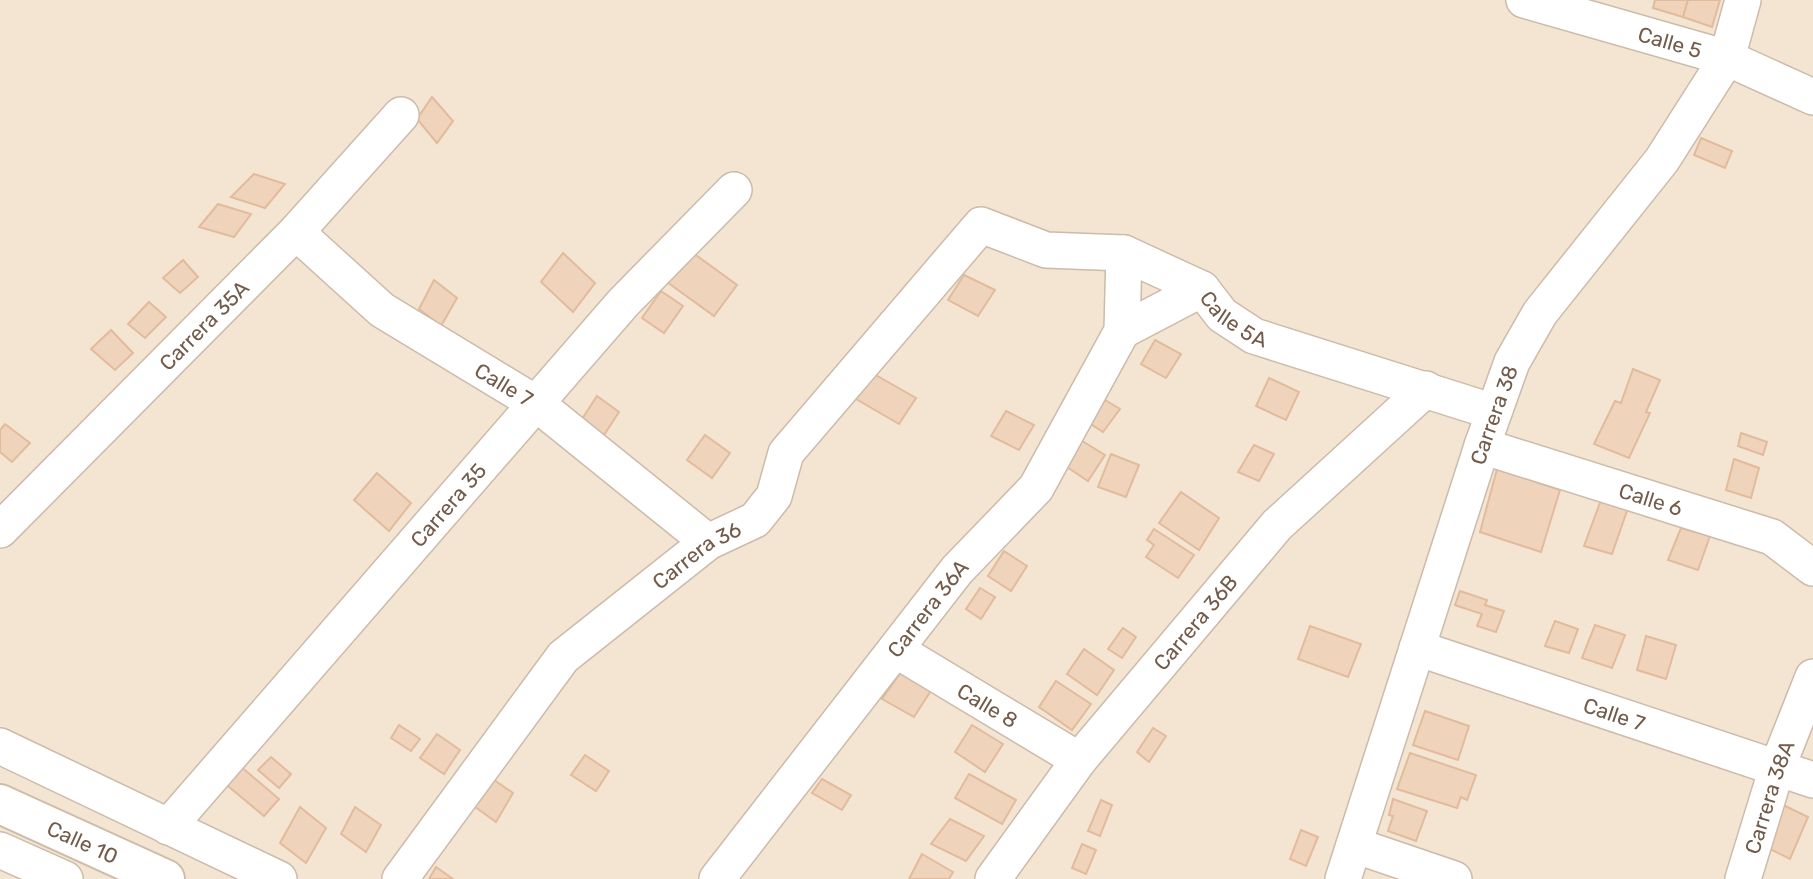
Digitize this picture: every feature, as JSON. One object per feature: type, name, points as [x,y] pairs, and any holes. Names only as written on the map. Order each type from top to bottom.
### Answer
[{"type":"street","name":"Calle 5","points":[[1524,0],[1579,8],[1727,58],[1813,97]]},
{"type":"street","name":"Carrera 38","points":[[1343,879],[1482,446],[1513,362],[1540,313],[1662,160],[1727,58],[1743,0]]},
{"type":"street","name":"Carrera 35A","points":[[0,530],[296,232],[401,115]]},
{"type":"street","name":"Carrera 35","points":[[168,827],[622,303],[734,190]]},
{"type":"street","name":"Calle 5A","points":[[981,225],[1046,250],[1124,253],[1202,289],[1222,315],[1254,336],[1494,412]]},
{"type":"street","name":"Carrera 36","points":[[400,879],[563,657],[708,541],[755,520],[774,496],[786,453],[981,225]]},
{"type":"street","name":"Calle 7","points":[[296,232],[382,310],[537,404],[708,541]]},
{"type":"street","name":"Carrera 36A","points":[[717,879],[957,570],[1036,488],[1122,331],[1124,253]]},
{"type":"street","points":[[1122,331],[1202,289]]},
{"type":"street","name":"Carrera 36B","points":[[993,879],[1079,760],[1277,526],[1426,389]]},
{"type":"street","name":"Calle 6","points":[[1482,446],[1772,537],[1813,568]]},
{"type":"street","name":"Calle 7","points":[[1417,648],[1813,780]]},
{"type":"street","name":"Calle 8","points":[[896,650],[1079,760]]},
{"type":"street","name":"Carrera 38A","points":[[1743,879],[1777,768],[1813,677]]},
{"type":"street","points":[[0,746],[279,879]]},
{"type":"street","name":"Calle 10","points":[[0,804],[165,879]]},
{"type":"street","points":[[1354,845],[1454,879]]},
{"type":"street","points":[[0,850],[65,879]]},
{"type":"shaded area","points":[[0,0],[1813,0],[1813,879],[0,879]]},
{"type":"building","points":[[1655,0],[1688,0],[1683,17],[1653,8]]},
{"type":"building","points":[[1688,0],[1720,0],[1712,27],[1683,17]]},
{"type":"building","points":[[432,97],[453,121],[437,143],[417,119]]},
{"type":"building","points":[[1701,138],[1732,151],[1725,168],[1694,155]]},
{"type":"building","points":[[254,174],[285,184],[265,208],[231,197]]},
{"type":"building","points":[[218,204],[251,214],[234,237],[199,227]]},
{"type":"building","points":[[689,250],[737,285],[714,316],[667,282]]},
{"type":"building","points":[[563,253],[595,283],[573,312],[541,282]]},
{"type":"building","points":[[183,260],[198,277],[180,293],[163,278]]},
{"type":"building","points":[[964,275],[995,290],[978,316],[948,300]]},
{"type":"building","points":[[434,280],[457,298],[441,326],[419,309]]},
{"type":"building","points":[[661,291],[683,306],[664,333],[642,318]]},
{"type":"building","points":[[149,302],[166,317],[145,338],[128,324]]},
{"type":"building","points":[[111,330],[133,353],[115,370],[91,349]]},
{"type":"building","points":[[1155,340],[1181,354],[1166,378],[1141,364]]},
{"type":"building","points":[[1633,369],[1660,380],[1646,412],[1650,413],[1629,458],[1594,444],[1615,401],[1621,403]]},
{"type":"building","points":[[874,374],[916,398],[899,424],[856,399]]},
{"type":"building","points":[[1269,378],[1299,392],[1286,420],[1256,406]]},
{"type":"building","points":[[597,396],[619,412],[604,435],[582,419]]},
{"type":"building","points":[[1105,400],[1120,409],[1103,432],[1089,423]]},
{"type":"building","points":[[1006,411],[1034,425],[1019,450],[991,436]]},
{"type":"building","points":[[5,424],[30,443],[12,462],[0,452],[0,430]]},
{"type":"building","points":[[1741,433],[1767,442],[1763,455],[1738,446]]},
{"type":"building","points":[[705,435],[730,453],[712,478],[687,460]]},
{"type":"building","points":[[1074,436],[1105,455],[1088,481],[1058,461]]},
{"type":"building","points":[[1254,445],[1274,454],[1259,481],[1238,472]]},
{"type":"building","points":[[1111,454],[1139,465],[1126,497],[1098,487]]},
{"type":"building","points":[[1734,459],[1759,468],[1751,498],[1726,490]]},
{"type":"building","points":[[1497,469],[1560,490],[1541,552],[1480,532]]},
{"type":"building","points":[[377,473],[411,503],[389,531],[354,500]]},
{"type":"building","points":[[1181,492],[1219,518],[1199,550],[1159,523]]},
{"type":"building","points":[[1601,500],[1628,508],[1612,554],[1584,546]]},
{"type":"building","points":[[1681,528],[1710,536],[1698,570],[1668,560]]},
{"type":"building","points":[[1154,529],[1194,555],[1178,578],[1146,557],[1154,545],[1147,540]]},
{"type":"building","points":[[1004,551],[1027,566],[1011,591],[988,576]]},
{"type":"building","points":[[980,588],[995,597],[981,619],[966,609]]},
{"type":"building","points":[[1460,591],[1487,600],[1485,605],[1504,611],[1496,632],[1477,626],[1482,614],[1455,605]]},
{"type":"building","points":[[1555,621],[1578,629],[1569,653],[1545,646]]},
{"type":"building","points":[[1595,625],[1625,635],[1612,668],[1582,658]]},
{"type":"building","points":[[1310,626],[1361,644],[1348,677],[1298,659]]},
{"type":"building","points":[[1123,628],[1136,637],[1122,658],[1108,649]]},
{"type":"building","points":[[1646,636],[1676,645],[1666,679],[1637,670]]},
{"type":"building","points":[[1084,649],[1114,670],[1097,695],[1067,674]]},
{"type":"building","points":[[901,672],[932,689],[914,717],[882,699]]},
{"type":"building","points":[[1056,681],[1091,704],[1072,730],[1039,707]]},
{"type":"building","points":[[1425,711],[1469,726],[1458,760],[1413,745]]},
{"type":"building","points":[[399,725],[420,739],[411,751],[391,738]]},
{"type":"building","points":[[972,725],[1003,744],[985,772],[955,752]]},
{"type":"building","points":[[1153,728],[1166,736],[1149,762],[1137,752]]},
{"type":"building","points":[[437,734],[460,750],[444,774],[420,758]]},
{"type":"building","points":[[1410,753],[1476,775],[1467,800],[1461,797],[1457,808],[1397,789]]},
{"type":"building","points":[[585,755],[609,771],[596,791],[571,775]]},
{"type":"building","points":[[271,757],[291,774],[279,788],[258,770]]},
{"type":"building","points":[[239,765],[279,799],[264,816],[223,782]]},
{"type":"building","points":[[484,773],[513,793],[496,822],[467,801]]},
{"type":"building","points":[[969,774],[1016,800],[1002,824],[955,798]]},
{"type":"building","points":[[822,779],[851,795],[842,810],[812,793]]},
{"type":"building","points":[[1393,799],[1427,811],[1416,841],[1388,831],[1393,816],[1389,815]]},
{"type":"building","points":[[1101,800],[1112,805],[1100,836],[1088,831]]},
{"type":"building","points":[[1781,804],[1808,817],[1790,859],[1764,846]]},
{"type":"building","points":[[300,807],[326,828],[306,863],[280,843]]},
{"type":"building","points":[[355,807],[381,825],[366,852],[341,834]]},
{"type":"building","points":[[950,819],[984,836],[966,861],[931,844]]},
{"type":"building","points":[[1301,830],[1318,837],[1306,866],[1290,859]]},
{"type":"building","points":[[1082,844],[1096,850],[1086,874],[1072,868]]},
{"type":"building","points":[[922,854],[953,872],[949,879],[909,879]]},
{"type":"building","points":[[436,867],[453,879],[429,879]]}]
